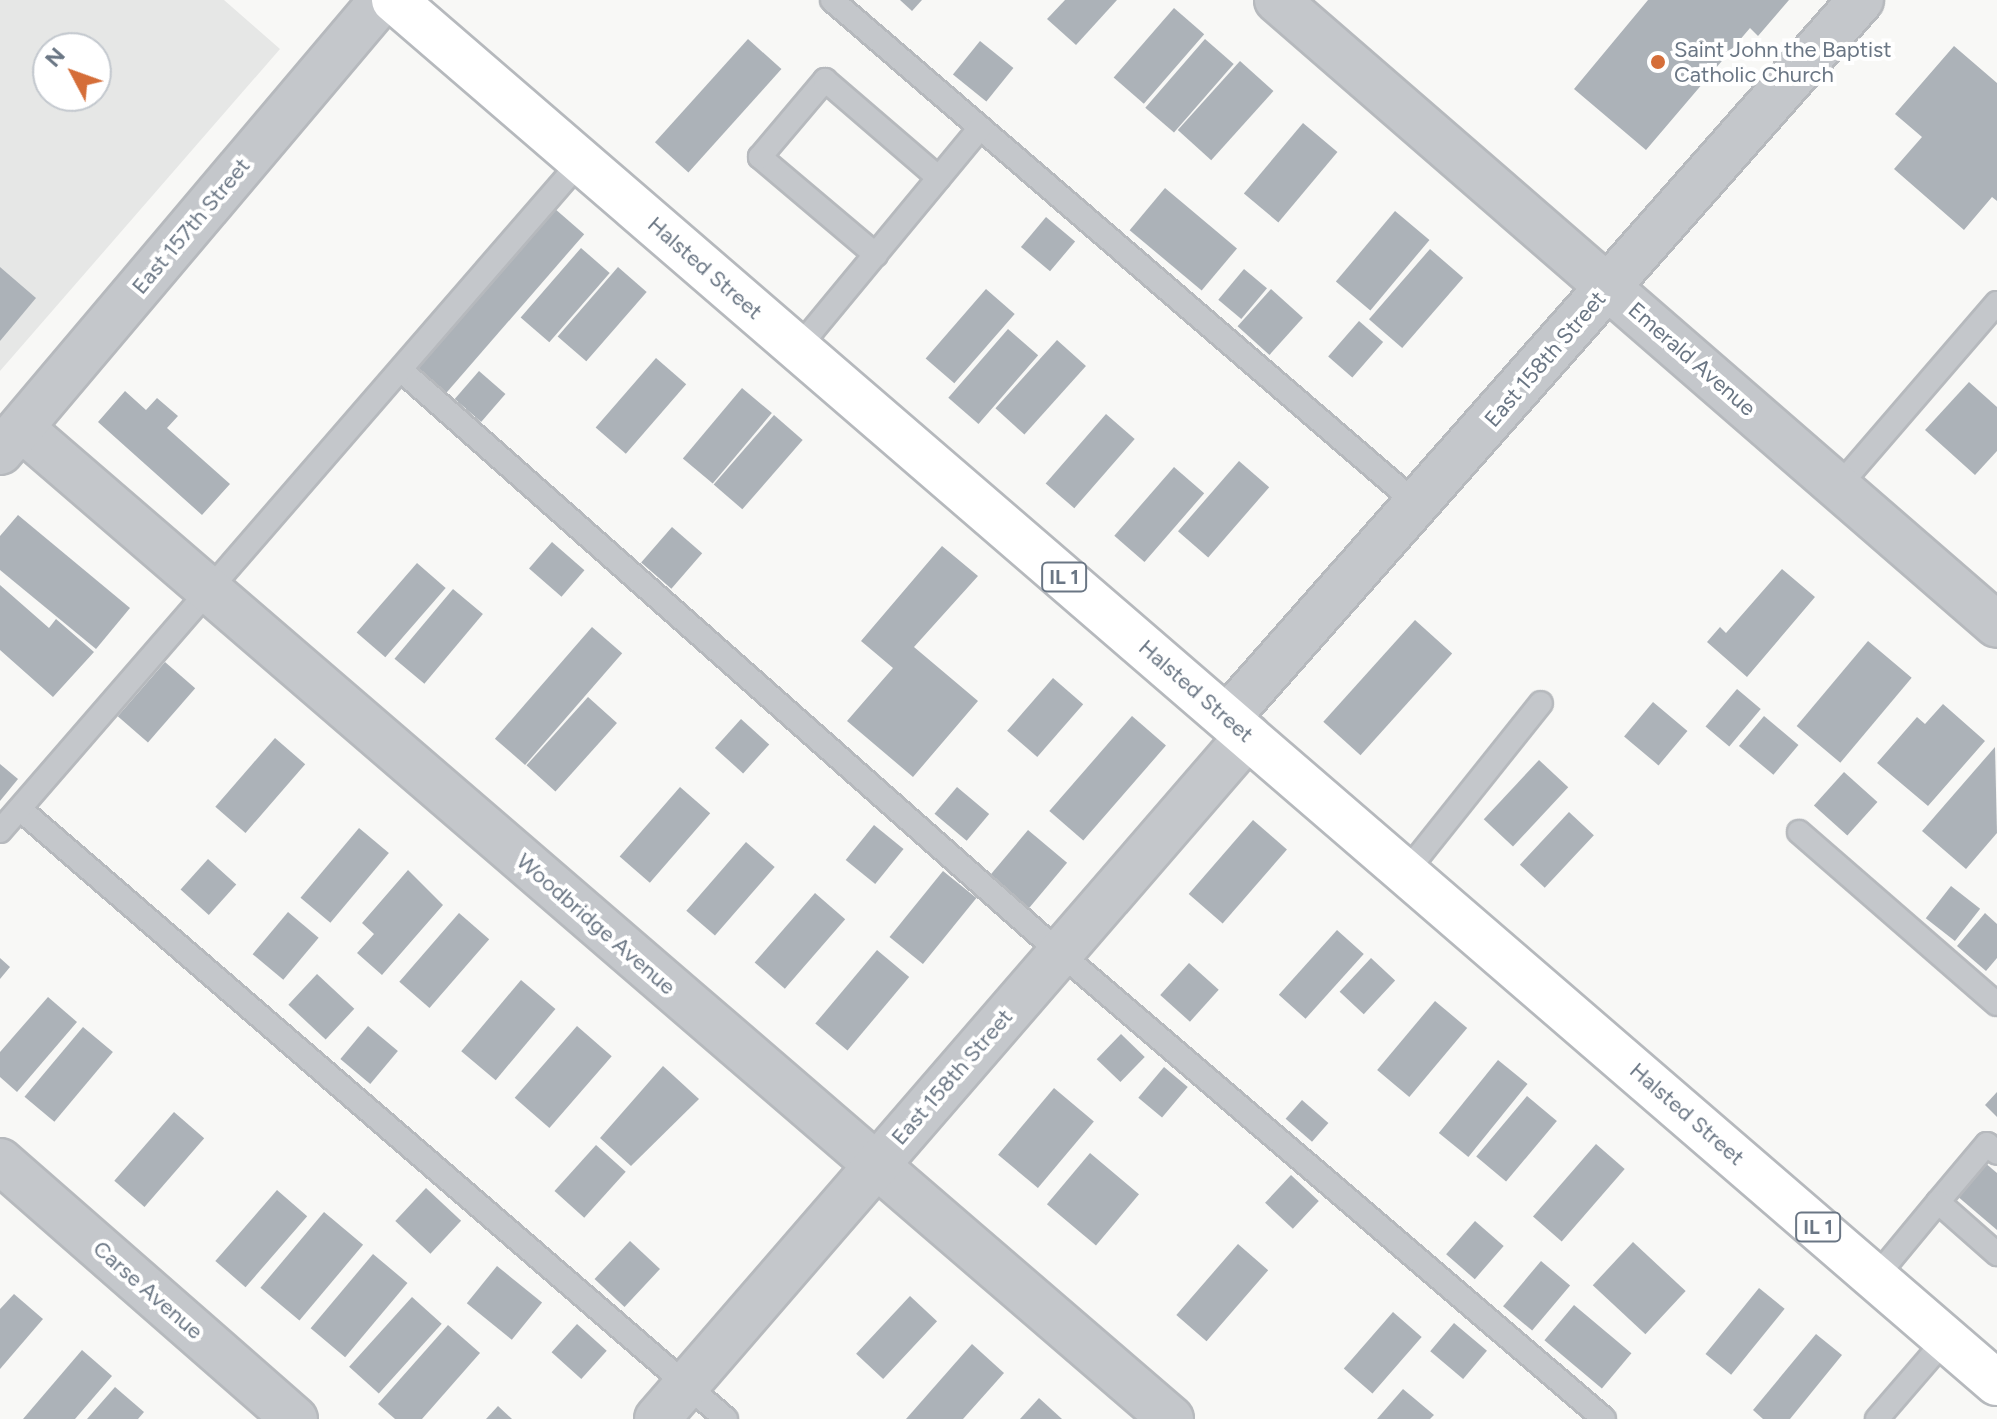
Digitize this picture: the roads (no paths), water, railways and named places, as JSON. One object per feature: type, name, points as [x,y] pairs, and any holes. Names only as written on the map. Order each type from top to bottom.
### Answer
[{"type":"main road","name":"Halsted Street","points":[[394,0],[1946,1339],[1994,1373]]},
{"type":"street","name":"East 157th Street","points":[[10,440],[382,0]]},
{"type":"street","name":"Emerald Avenue","points":[[1277,0],[1997,625]]},
{"type":"street","name":"East 158th Street","points":[[657,1419],[1060,953],[1417,504],[1861,0]]},
{"type":"street","name":"Woodbridge Avenue","points":[[10,440],[210,590],[1171,1419]]},
{"type":"street","name":"Carse Avenue","points":[[0,1161],[295,1419]]},
{"type":"lane","points":[[832,0],[1417,504]]},
{"type":"lane","points":[[876,255],[760,157],[825,80],[939,178]]},
{"type":"lane","points":[[798,348],[980,128]]},
{"type":"lane","points":[[0,831],[581,161]]},
{"type":"lane","points":[[1838,487],[1997,303]]},
{"type":"lane","points":[[401,370],[1060,953],[1604,1419]]},
{"type":"lane","points":[[1406,872],[1541,703]]},
{"type":"lane","points":[[20,809],[726,1419]]},
{"type":"lane","points":[[1799,832],[1997,1004]]},
{"type":"lane","points":[[1876,1277],[1948,1197],[1987,1144],[1997,1153]]},
{"type":"lane","points":[[1948,1197],[1997,1253]]},
{"type":"lane","points":[[1877,1419],[1946,1339]]},
{"type":"place","name":"Saint John the Baptist Catholic Church","points":[[1658,62]]}]
